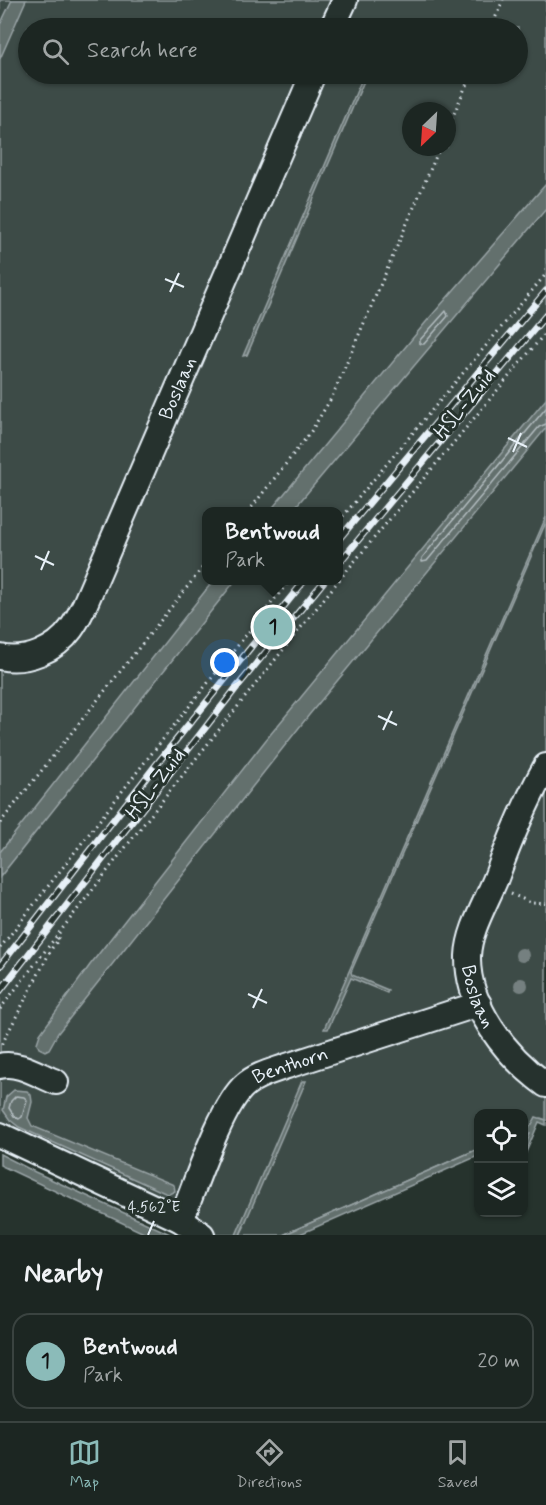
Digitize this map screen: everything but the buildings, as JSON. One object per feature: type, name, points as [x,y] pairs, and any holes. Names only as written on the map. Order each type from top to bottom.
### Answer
[{"type":"street","points":[[337,18],[345,0]]},
{"type":"street","name":"Boslaan","points":[[0,657],[35,655],[54,646],[71,630],[85,604],[309,84]]},
{"type":"street","name":"Boslaan","points":[[546,766],[492,887],[478,921],[468,955],[471,980],[479,1004],[492,1030],[512,1054],[546,1085]]},
{"type":"street","name":"Benthorn","points":[[181,1220],[230,1104],[246,1084],[287,1066],[479,1004]]},
{"type":"street","points":[[0,1066],[7,1064],[19,1067],[56,1082]]},
{"type":"street","points":[[0,1136],[181,1220],[201,1235]]},
{"type":"path","points":[[495,18],[503,0]]},
{"type":"path","points":[[456,109],[467,84]]},
{"type":"path","points":[[252,507],[310,433],[332,397],[436,156]]},
{"type":"path","name":"HSL-Zuid","points":[[343,516],[546,274]]},
{"type":"path","name":"HSL-Zuid","points":[[343,575],[546,332]]},
{"type":"path","points":[[0,823],[202,568]]},
{"type":"path","name":"HSL-Zuid","points":[[0,948],[286,585]]},
{"type":"path","name":"HSL-Zuid","points":[[0,1009],[246,694],[335,585]]},
{"type":"path","points":[[492,887],[532,903],[546,904]]},
{"type":"path","points":[[0,1048],[52,948],[59,939],[56,936]]},
{"type":"shaded area","points":[[0,0],[546,0],[546,1120],[541,1118],[528,1127],[528,1109],[474,1109],[474,1151],[283,1235],[240,1235],[244,1227],[240,1228],[236,1235],[205,1235],[0,1131]]},
{"type":"water","points":[[12,0],[26,0],[0,59],[0,25]]},
{"type":"water","points":[[360,84],[363,84],[247,355],[243,356]]},
{"type":"water","points":[[546,184],[546,209],[295,507],[273,507],[426,322]]},
{"type":"water","points":[[546,399],[546,428],[309,715],[58,1033],[49,1049],[45,1051],[39,1048],[37,1043],[40,1034],[90,965],[265,741]]},
{"type":"water","points":[[546,517],[546,522],[351,972],[352,975],[388,990],[387,993],[351,978],[328,1029],[324,1029]]},
{"type":"water","points":[[210,585],[232,585],[0,877],[0,852]]},
{"type":"water","points":[[302,1081],[306,1081],[240,1235],[236,1235]]},
{"type":"water","points":[[14,1090],[27,1091],[31,1095],[32,1102],[28,1118],[32,1126],[174,1185],[175,1191],[165,1193],[19,1127],[3,1110],[6,1097]]},
{"type":"water","points":[[536,1117],[546,1120],[546,1125],[539,1122],[528,1148],[530,1134],[528,1135],[528,1127]]},
{"type":"water","points":[[474,1151],[474,1158],[298,1235],[283,1235]]},
{"type":"water","points":[[0,1154],[172,1235],[148,1235],[0,1165]]},
{"type":"railway","points":[[343,534],[546,291]]},
{"type":"railway","points":[[343,558],[546,315]]},
{"type":"railway","points":[[0,966],[156,765],[301,585]]},
{"type":"railway","points":[[0,991],[237,687],[321,585]]},
{"type":"place","name":"Bentwoud","points":[[273,627]]}]
